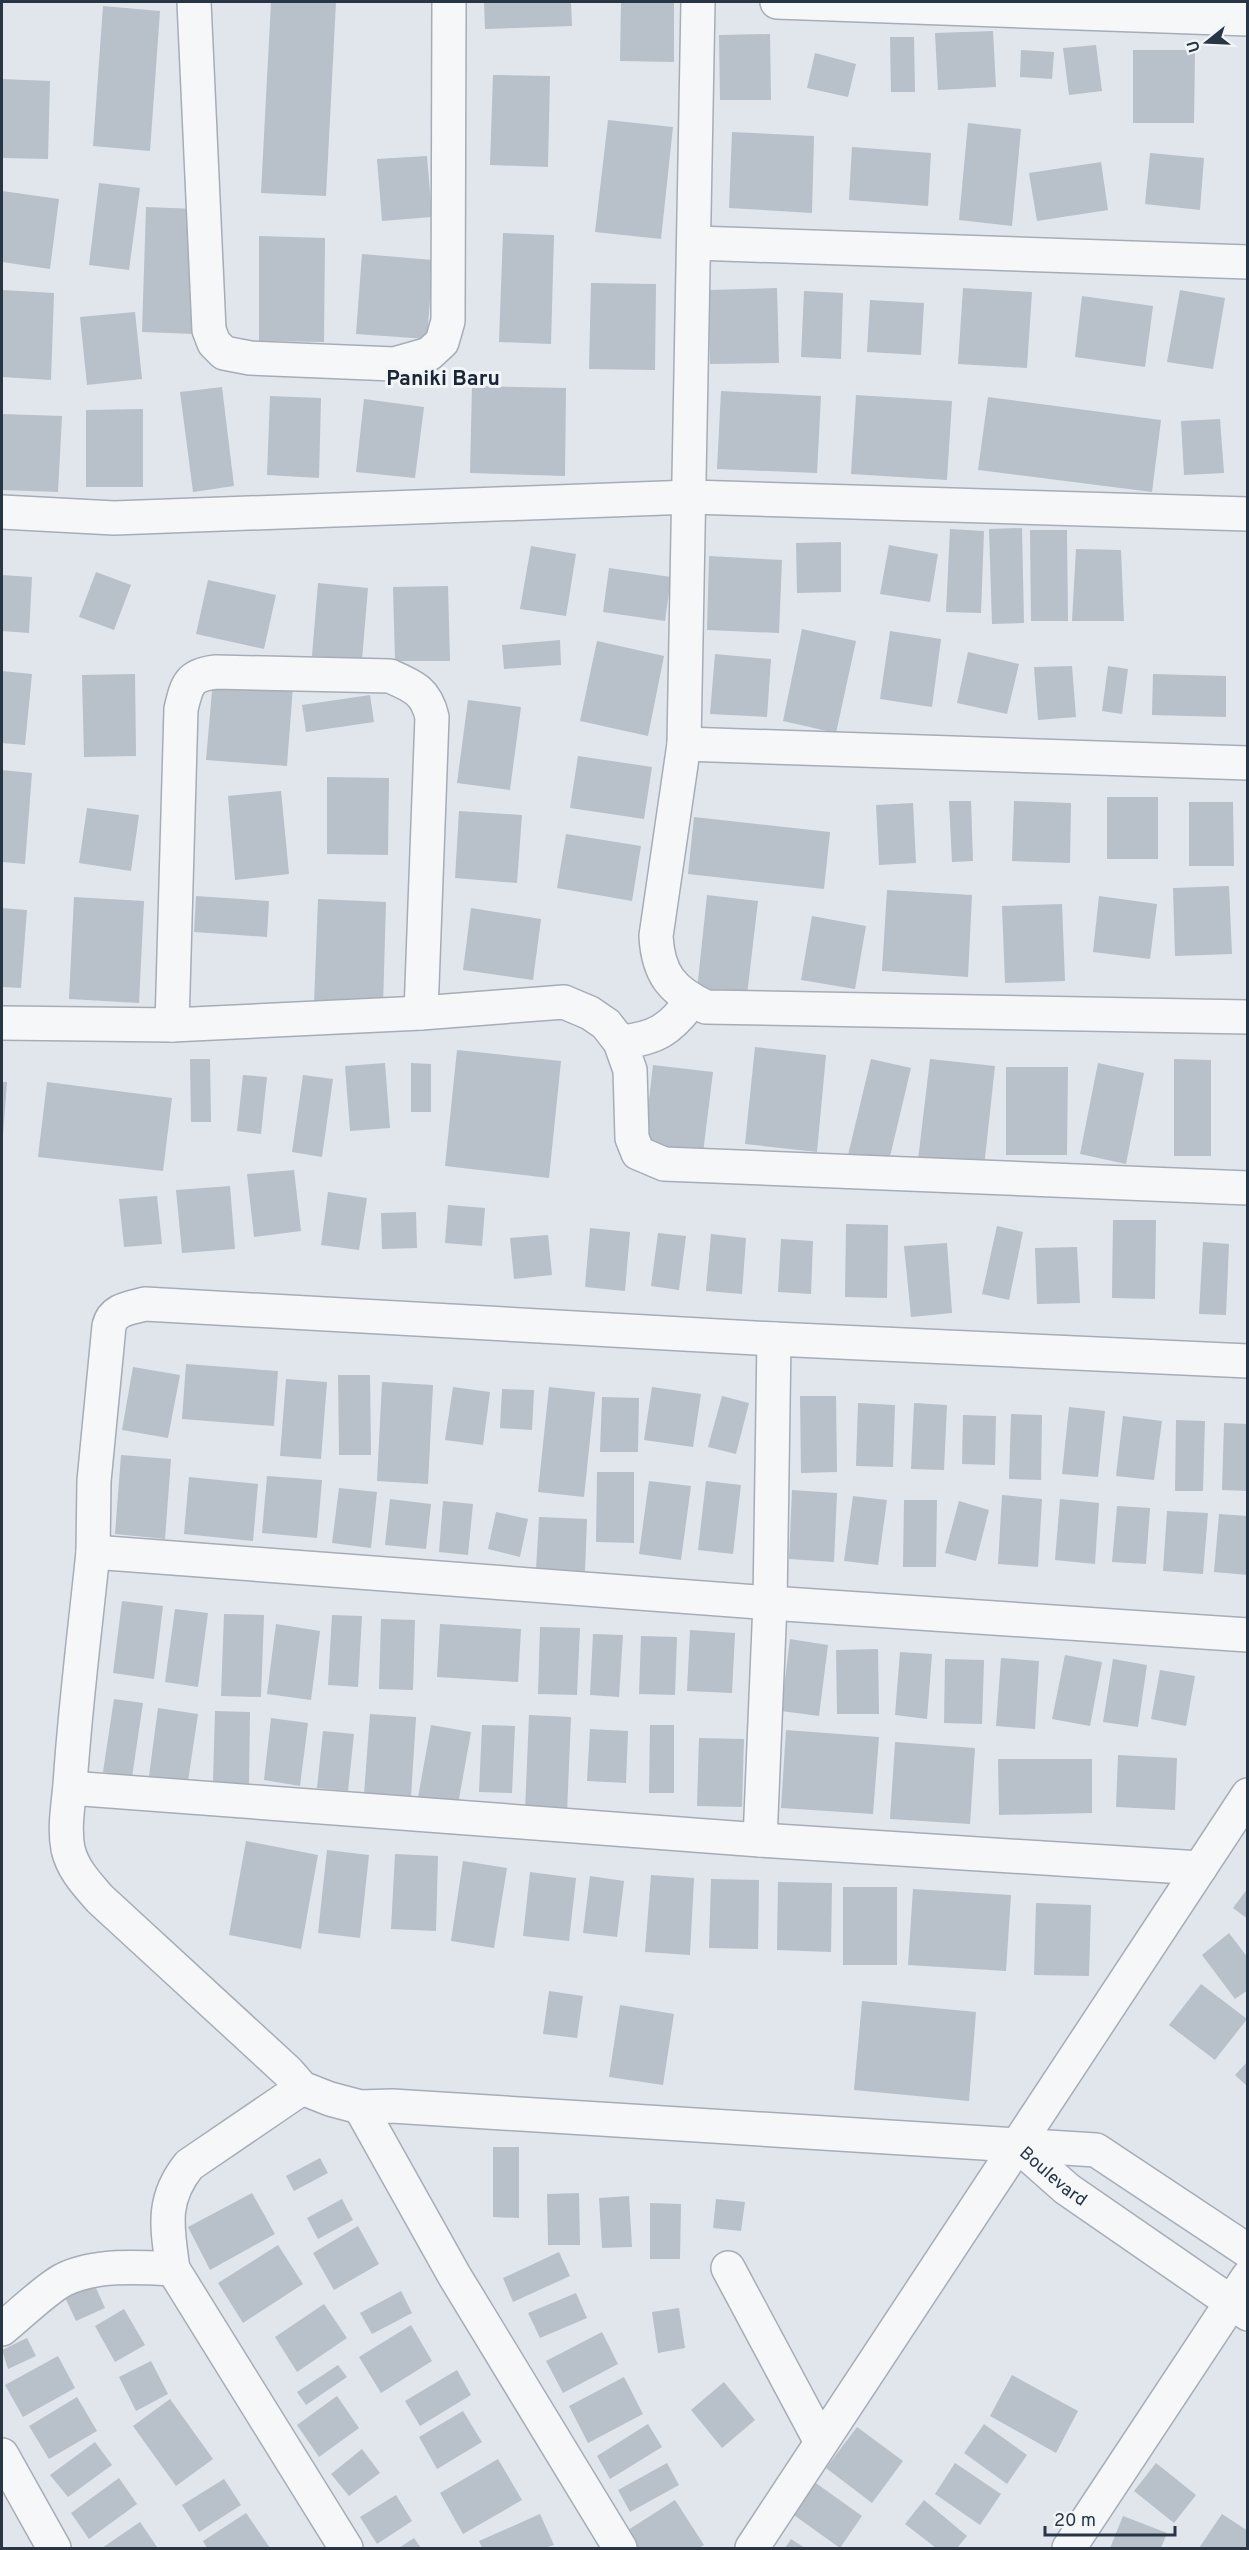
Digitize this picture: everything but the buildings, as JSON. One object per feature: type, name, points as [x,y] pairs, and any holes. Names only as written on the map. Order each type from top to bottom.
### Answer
[{"type":"street","points":[[194,2],[209,330],[214,343],[225,353],[250,358],[394,364],[429,354],[442,342],[448,321],[449,2]]},
{"type":"street","points":[[698,2],[691,497],[684,744],[656,936],[657,958],[672,985],[692,1000],[706,1006],[1248,1017]]},
{"type":"street","points":[[777,2],[1248,19]]},
{"type":"street","points":[[695,243],[1248,262]]},
{"type":"street","points":[[2,512],[114,518],[691,497],[1248,514]]},
{"type":"street","points":[[172,1025],[181,709],[191,681],[200,674],[216,672],[390,676],[414,687],[428,702],[432,717],[421,1014]]},
{"type":"street","points":[[684,744],[1248,763]]},
{"type":"street","points":[[620,1042],[655,1036],[680,1016],[692,1000]]},
{"type":"street","points":[[2,1023],[172,1025],[421,1014],[564,1002],[606,1024],[620,1042],[630,1070],[632,1138],[638,1153],[664,1164],[1248,1188]]},
{"type":"street","points":[[1017,2145],[392,2106],[360,2107],[302,2088],[288,2072],[100,1899],[77,1872],[68,1849],[66,1814],[93,1552],[94,1481],[111,1318],[119,1311],[144,1304],[774,1339],[1248,1361]]},
{"type":"street","points":[[760,1840],[770,1603],[774,1339]]},
{"type":"street","points":[[93,1552],[770,1603],[1248,1635]]},
{"type":"street","points":[[70,1788],[760,1840],[1200,1868]]},
{"type":"street","points":[[752,2548],[1248,1795]]},
{"type":"street","points":[[302,2088],[189,2165],[177,2180],[166,2221],[173,2269],[346,2548]]},
{"type":"street","points":[[360,2107],[454,2275],[620,2548]]},
{"type":"street","name":"Boulevard","points":[[1017,2145],[1096,2150],[1248,2251]]},
{"type":"street","name":"Boulevard","points":[[1017,2145],[1067,2189],[1242,2298]]},
{"type":"street","points":[[2,2329],[63,2280],[101,2269],[134,2267],[173,2269]]},
{"type":"street","points":[[728,2268],[820,2442]]},
{"type":"street","points":[[1069,2548],[1242,2298]]},
{"type":"street","points":[[2,2455],[54,2548]]},
{"type":"district","name":"Paniki Baru","points":[[443,378]]}]
